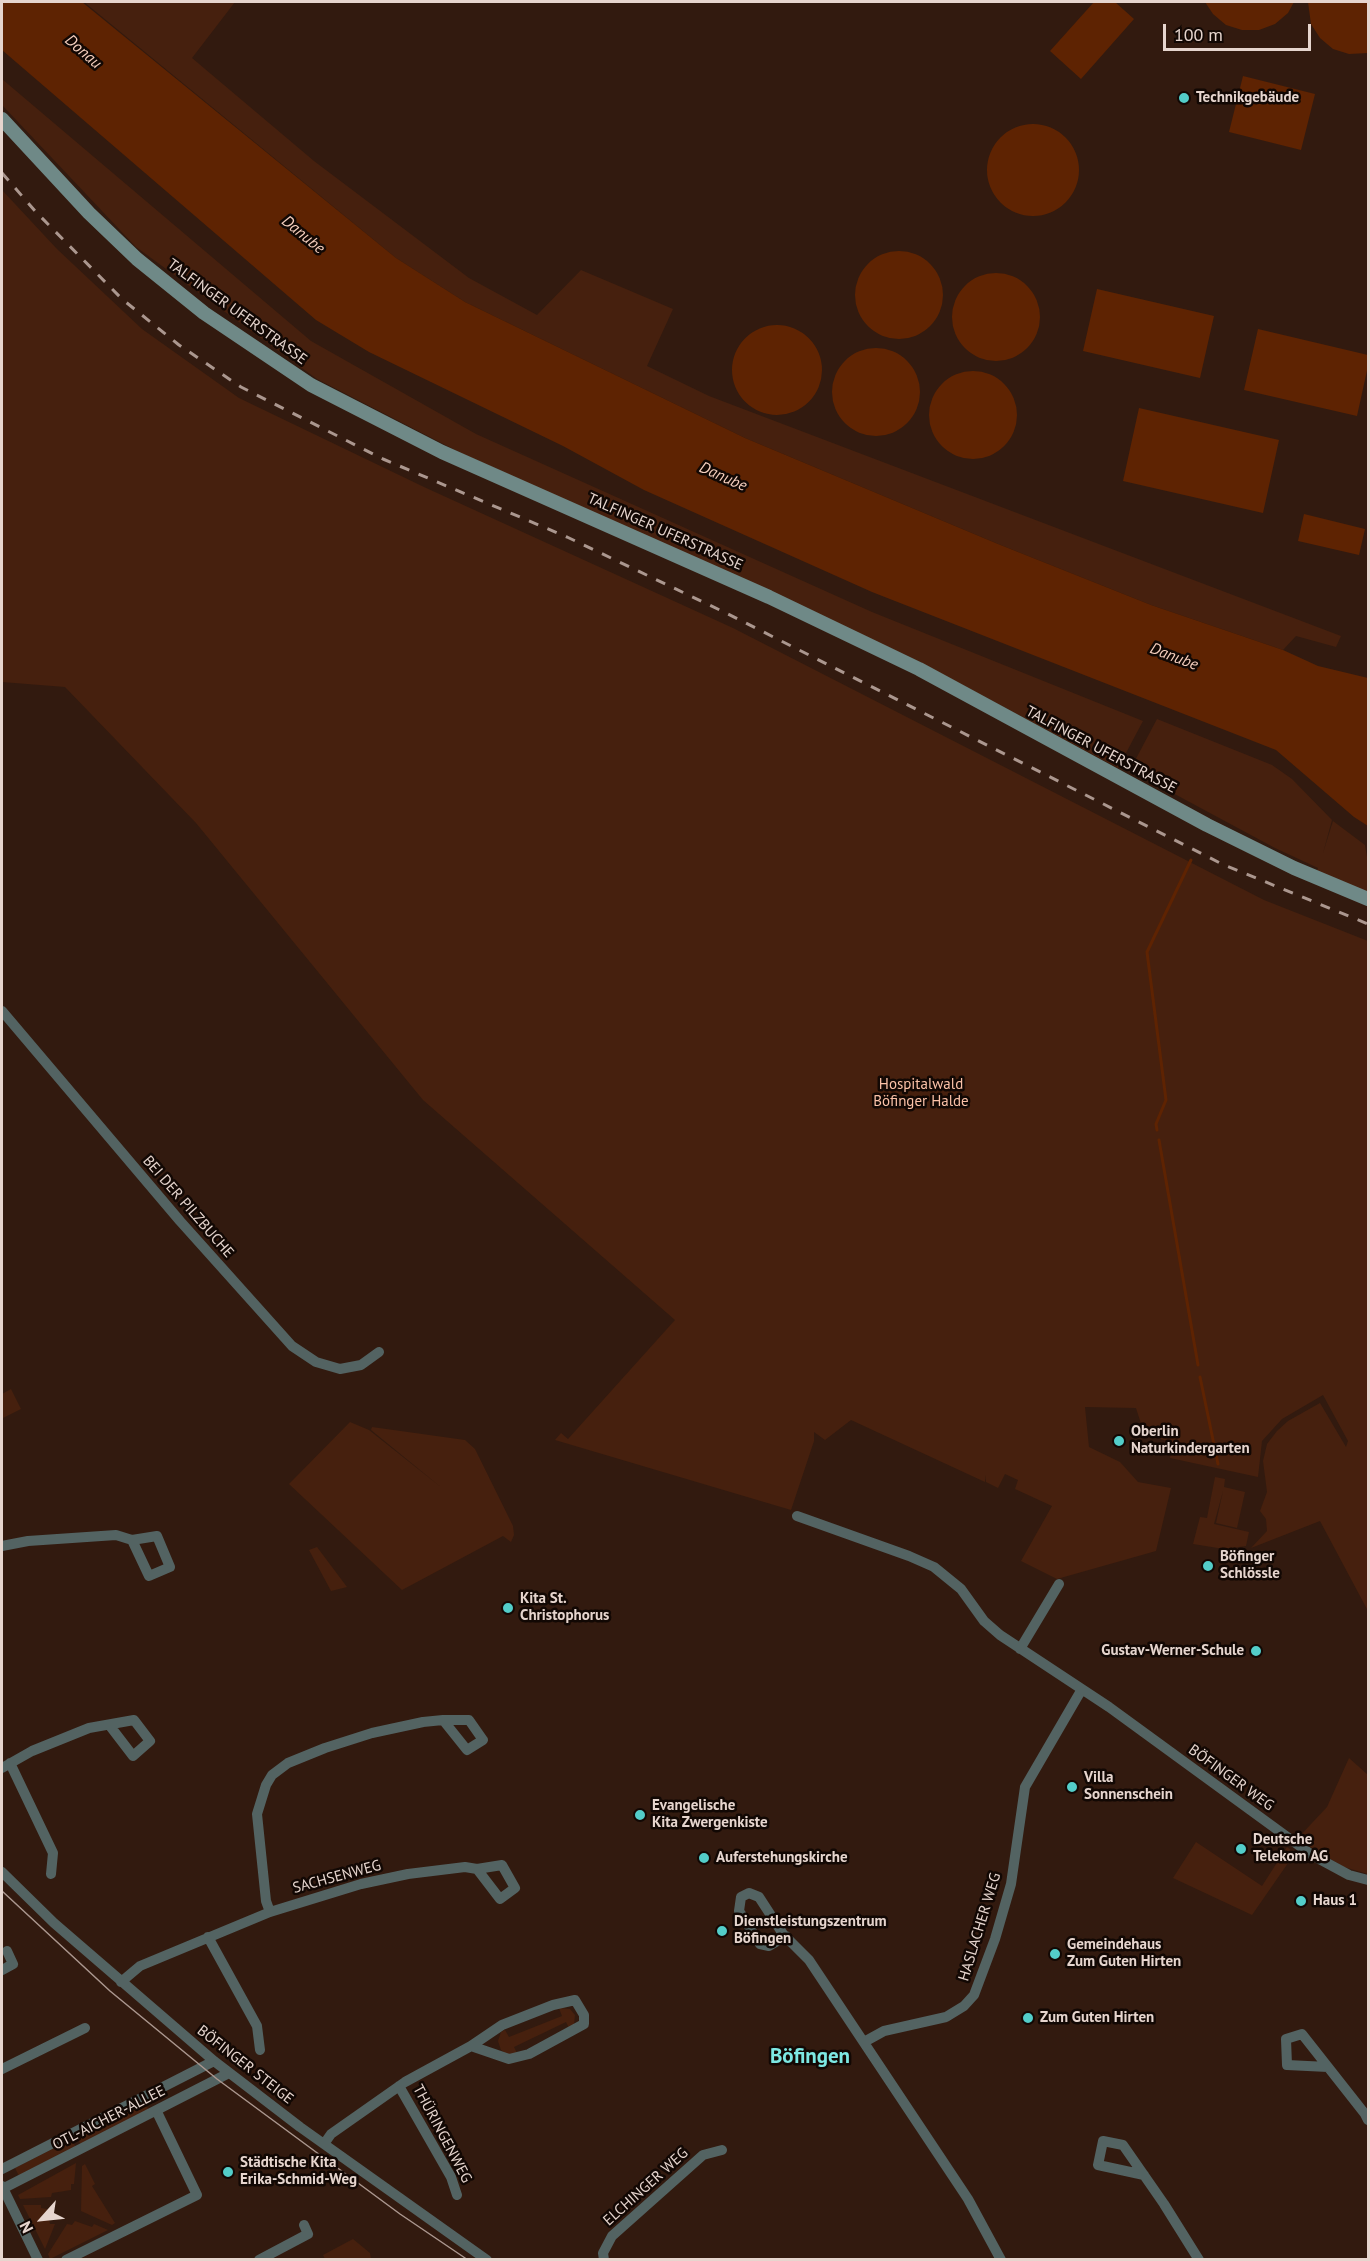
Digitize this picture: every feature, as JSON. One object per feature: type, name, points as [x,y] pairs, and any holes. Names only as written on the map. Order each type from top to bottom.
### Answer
[{"type":"street","name":"TALFINGER UFERSTRASSE","points":[[2,119],[136,259],[204,313],[310,385],[442,452],[769,597],[919,669],[1207,825],[1294,868],[1368,899]]},
{"type":"street","name":"BEI DER PILZBUCHE","points":[[2,1011],[146,1183],[292,1346],[316,1362],[340,1369],[361,1365],[379,1352]]},
{"type":"street","name":"BÖFINGER WEG","points":[[797,1516],[934,1567],[961,1589],[994,1631],[1082,1689],[1312,1856],[1349,1875],[1368,1880]]},
{"type":"street","points":[[2,1546],[28,1541],[107,1535],[132,1540]]},
{"type":"street","points":[[1020,1649],[1059,1584]]},
{"type":"street","name":"HASLACHER WEG","points":[[864,2042],[884,2031],[946,2017],[964,2006],[974,1995],[1009,1893],[1019,1843],[1023,1795],[1028,1782],[1082,1689]]},
{"type":"street","points":[[270,1912],[266,1901],[257,1814],[266,1785],[272,1775],[288,1762],[325,1748],[399,1726],[443,1720]]},
{"type":"street","points":[[51,1874],[52,1853],[6,1765],[72,1733],[89,1728],[110,1726]]},
{"type":"street","name":"SACHSENWEG","points":[[121,1982],[140,1966],[270,1912],[361,1884],[408,1874],[450,1867],[477,1869]]},
{"type":"street","name":"BÖFINGER STEIGE","points":[[2,1872],[121,1982],[229,2073],[324,2144],[487,2259]]},
{"type":"street","points":[[786,1936],[769,1946],[760,1944],[738,1909],[741,1897],[749,1893],[758,1895],[786,1936],[809,1960],[975,2209],[1001,2259]]},
{"type":"street","points":[[208,1937],[257,2026],[260,2050]]},
{"type":"street","points":[[2,1970],[13,1964],[7,1952]]},
{"type":"street","name":"THÜRINGENWEG","points":[[324,2144],[331,2134],[399,2086],[493,2032],[543,2009],[575,2000],[584,2015],[584,2024],[544,2048],[509,2059],[471,2046]]},
{"type":"street","points":[[2,2069],[85,2028]]},
{"type":"street","points":[[493,2032],[493,2044],[499,2056]]},
{"type":"street","name":"OTL-AICHER-ALLEE","points":[[2,2169],[214,2061]]},
{"type":"street","points":[[1328,2067],[1368,2120]]},
{"type":"street","name":"OTL-AICHER-ALLEE","points":[[2,2188],[157,2112],[229,2073]]},
{"type":"street","name":"THÜRINGENWEG","points":[[399,2086],[451,2177],[457,2195]]},
{"type":"street","points":[[66,2259],[197,2194],[157,2112]]},
{"type":"street","name":"ELCHINGER WEG","points":[[604,2259],[603,2253],[612,2236],[703,2155],[722,2150]]},
{"type":"street","points":[[1144,2175],[1199,2259]]},
{"type":"street","points":[[2,2188],[38,2259]]},
{"type":"street","points":[[259,2259],[308,2234],[304,2225]]},
{"type":"green space","points":[[84,2],[235,2],[192,58],[314,161],[469,278],[537,315],[581,270],[673,309],[647,366],[709,396],[1341,636],[1336,647],[1296,636],[1283,650],[1151,605],[745,438],[465,302],[396,258]]},
{"type":"green space","points":[[2,79],[311,341],[476,434],[872,612],[1143,721],[1118,768],[912,658],[459,452],[317,379],[136,247],[2,105]]},
{"type":"green space","name":"Hospitalwald Böfinger Halde","points":[[2,190],[57,249],[142,329],[239,398],[424,487],[733,628],[1264,900],[1368,941],[1368,1611],[1320,1521],[1251,1548],[1267,1531],[1266,1519],[1260,1511],[1267,1492],[1263,1461],[1267,1444],[1277,1431],[1288,1421],[1320,1403],[1346,1447],[1348,1441],[1323,1395],[1282,1419],[1262,1441],[1258,1477],[1170,1458],[1172,1443],[1144,1433],[1136,1408],[1085,1407],[1089,1447],[1120,1462],[1138,1482],[1171,1488],[1156,1551],[1057,1579],[1021,1561],[1052,1506],[1015,1489],[1018,1480],[1005,1474],[998,1488],[986,1482],[986,1475],[985,1482],[851,1420],[825,1440],[814,1432],[814,1441],[791,1510],[555,1440],[561,1433],[568,1439],[675,1320],[423,1100],[196,823],[65,687],[2,682]]},
{"type":"green space","points":[[1157,719],[1272,765],[1292,779],[1332,820],[1323,853],[1333,821],[1365,845],[1368,863],[1368,894],[1316,874],[1318,868],[1275,848],[1130,770]]},
{"type":"green space","points":[[11,1389],[21,1409],[3,1418],[2,1394]]},
{"type":"green space","points":[[350,1422],[369,1430],[442,1488],[371,1430],[372,1427],[465,1440],[475,1449],[513,1526],[514,1535],[511,1542],[503,1536],[402,1590],[289,1484]]},
{"type":"green space","points":[[1215,1477],[1225,1479],[1224,1487],[1245,1492],[1237,1528],[1216,1523],[1223,1491],[1214,1524],[1249,1532],[1246,1546],[1224,1549],[1193,1544],[1200,1517],[1207,1518]]},
{"type":"green space","points":[[317,1547],[347,1587],[331,1591],[309,1550]]},
{"type":"green space","points":[[1349,1758],[1368,1775],[1368,1874],[1344,1867],[1297,1839],[1327,1807]]},
{"type":"green space","points":[[1196,1842],[1262,1886],[1287,1847],[1295,1853],[1252,1915],[1173,1878]]},
{"type":"green space","points":[[559,2008],[570,2009],[575,2015],[574,2025],[569,2028],[566,2022],[514,2047],[517,2053],[508,2055],[501,2050],[498,2041],[501,2032],[505,2030],[509,2037],[562,2016]]},
{"type":"green space","points":[[145,2103],[150,2112],[81,2145],[76,2136]]},
{"type":"green space","points":[[72,2139],[76,2148],[19,2176],[15,2168]]},
{"type":"green space","points":[[76,2163],[74,2184],[71,2184],[71,2190],[52,2193],[51,2197],[20,2199],[18,2195]]},
{"type":"green space","points":[[85,2164],[95,2184],[92,2186],[115,2223],[112,2225],[81,2211],[82,2166]]},
{"type":"green space","points":[[23,2205],[41,2205],[41,2208],[47,2209],[50,2224],[55,2224],[45,2249]]},
{"type":"green space","points":[[75,2221],[92,2227],[94,2224],[108,2230],[50,2259],[48,2254],[67,2224],[72,2225]]},
{"type":"green space","points":[[353,2239],[370,2253],[371,2259],[325,2259],[323,2255]]},
{"type":"water","points":[[2,2],[82,2],[396,258],[465,302],[745,438],[998,544],[1151,605],[1283,650],[1318,666],[1368,678],[1368,826],[1354,817],[1276,750],[872,592],[644,490],[563,446],[369,352],[316,320],[2,50]]},
{"type":"water","points":[[1094,2],[1115,2],[1134,19],[1081,79],[1050,51]]},
{"type":"water","points":[[1205,2],[1294,2],[1288,13],[1275,24],[1259,30],[1242,30],[1226,25],[1213,14]]},
{"type":"water","points":[[1308,2],[1368,2],[1368,53],[1349,54],[1333,49],[1320,38],[1311,24]]},
{"type":"water","points":[[1243,76],[1315,94],[1301,150],[1229,132]]},
{"type":"water","points":[[1033,124],[1051,128],[1065,138],[1075,152],[1079,170],[1075,188],[1065,202],[1051,212],[1033,216],[1015,212],[1001,202],[991,188],[987,170],[991,152],[1001,138],[1015,128]]},
{"type":"water","points":[[899,251],[916,254],[930,264],[940,278],[943,295],[940,312],[930,326],[916,336],[899,339],[882,336],[868,326],[858,312],[855,295],[858,278],[868,264],[882,254]]},
{"type":"water","points":[[996,273],[1013,277],[1027,286],[1036,300],[1040,317],[1036,334],[1027,348],[1013,357],[996,361],[979,357],[965,348],[956,334],[952,317],[956,300],[965,286],[979,277]]},
{"type":"water","points":[[1097,289],[1214,316],[1200,378],[1083,351]]},
{"type":"water","points":[[777,325],[794,328],[809,338],[819,353],[822,370],[819,387],[809,402],[794,412],[777,415],[760,412],[745,402],[735,387],[732,370],[735,353],[745,338],[760,328]]},
{"type":"water","points":[[1258,329],[1368,355],[1368,366],[1357,416],[1244,390]]},
{"type":"water","points":[[867,348],[885,348],[901,355],[913,367],[920,383],[920,401],[913,417],[901,429],[885,436],[867,436],[851,429],[839,417],[832,401],[832,383],[839,367],[851,355]]},
{"type":"water","points":[[973,371],[990,375],[1004,384],[1013,398],[1017,415],[1013,432],[1004,446],[990,455],[973,459],[956,455],[942,446],[933,432],[929,415],[933,398],[942,384],[956,375]]},
{"type":"water","points":[[1139,408],[1279,440],[1263,513],[1123,481]]},
{"type":"water","points":[[1304,514],[1365,529],[1359,555],[1298,541]]},
{"type":"waterway","points":[[1157,1130],[1156,1124],[1166,1100],[1147,952],[1191,860]]},
{"type":"waterway","points":[[1159,1140],[1198,1365]]},
{"type":"waterway","points":[[1200,1377],[1218,1464]]},
{"type":"tram line","points":[[2,1891],[110,1991],[217,2079],[400,2214],[468,2260]]},
{"type":"railway","points":[[2,173],[36,212],[122,299],[179,345],[241,387],[383,459],[567,537],[724,612],[1222,864],[1368,924]]},
{"type":"place","name":"Technikgebäude","points":[[1184,98]]},
{"type":"place","name":"Oberlin Naturkindergarten","points":[[1119,1441]]},
{"type":"place","name":"Böfinger Schlössle","points":[[1208,1566]]},
{"type":"place","name":"Kita St. Christophorus","points":[[508,1608]]},
{"type":"place","name":"Gustav-Werner-Schule","points":[[1256,1651]]},
{"type":"place","name":"Villa Sonnenschein","points":[[1072,1787]]},
{"type":"place","name":"Evangelische Kita Zwergenkiste","points":[[640,1815]]},
{"type":"place","name":"Deutsche Telekom AG","points":[[1241,1849]]},
{"type":"place","name":"Auferstehungskirche","points":[[704,1858]]},
{"type":"place","name":"Haus 1","points":[[1301,1901]]},
{"type":"place","name":"Dienstleistungszentrum Böfingen","points":[[722,1931]]},
{"type":"place","name":"Gemeindehaus Zum Guten Hirten","points":[[1055,1954]]},
{"type":"place","name":"Zum Guten Hirten","points":[[1028,2018]]},
{"type":"place","name":"Städtische Kita Erika-Schmid-Weg","points":[[228,2172]]},
{"type":"district","name":"Böfingen","points":[[810,2057]]},
{"type":"water label","name":"Donau","points":[[83,52]]},
{"type":"water label","name":"Danube","points":[[303,235]]},
{"type":"water label","name":"Danube","points":[[723,477]]},
{"type":"water label","name":"Danube","points":[[1174,657]]}]
